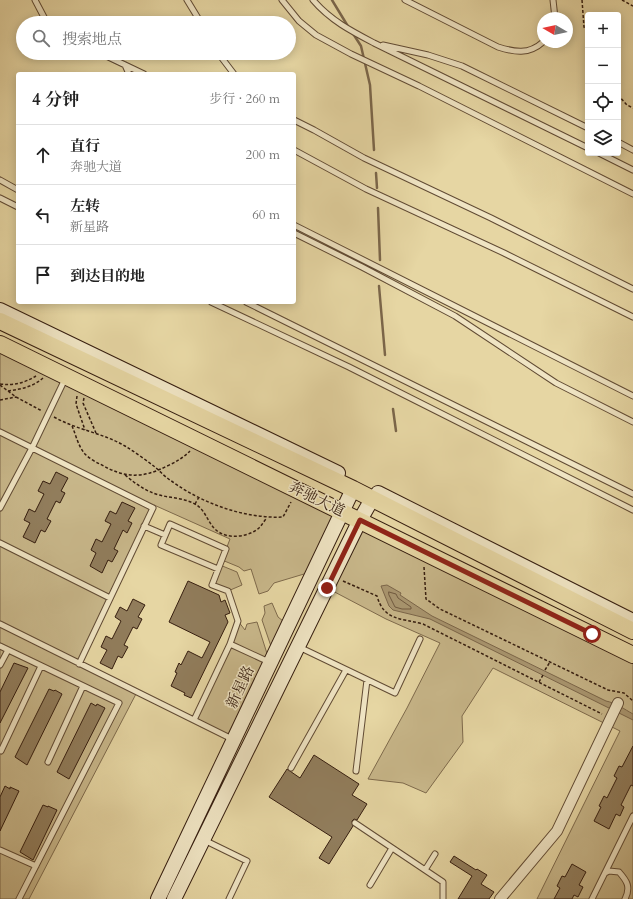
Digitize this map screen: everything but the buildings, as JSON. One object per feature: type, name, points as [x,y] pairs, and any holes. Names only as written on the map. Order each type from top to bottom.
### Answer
[{"type":"main road","points":[[0,310],[380,500],[633,621]]},
{"type":"main road","name":"奔驰大道","points":[[0,321],[353,489],[380,500],[633,631]]},
{"type":"main road","name":"奔驰大道","points":[[0,344],[298,489],[633,655]]},
{"type":"main road","name":"新星路","points":[[158,899],[353,489]]},
{"type":"main road","points":[[174,899],[360,520],[380,500]]},
{"type":"street","points":[[500,899],[557,831],[608,721],[618,703]]},
{"type":"lane","points":[[35,0],[43,16]]},
{"type":"lane","points":[[187,0],[197,16]]},
{"type":"lane","points":[[282,0],[295,16]]},
{"type":"lane","points":[[314,0],[325,14],[345,28],[585,147]]},
{"type":"lane","points":[[405,0],[498,47],[514,52],[528,50],[537,45]]},
{"type":"lane","points":[[553,0],[554,12]]},
{"type":"lane","points":[[296,17],[316,35],[351,54],[419,86],[633,194]]},
{"type":"lane","points":[[374,43],[428,55],[462,66],[585,127]]},
{"type":"lane","points":[[115,60],[140,72]]},
{"type":"lane","points":[[223,60],[232,72]]},
{"type":"lane","points":[[125,65],[127,72]]},
{"type":"lane","points":[[296,121],[364,158],[491,218],[633,289]]},
{"type":"lane","points":[[621,144],[633,150]]},
{"type":"lane","points":[[296,151],[366,189],[504,253],[633,317]]},
{"type":"lane","points":[[605,156],[633,170]]},
{"type":"lane","points":[[0,180],[16,189]]},
{"type":"lane","points":[[0,198],[16,206]]},
{"type":"lane","points":[[296,226],[633,396]]},
{"type":"lane","points":[[296,234],[455,316],[556,383],[633,422]]},
{"type":"lane","points":[[215,304],[349,367],[633,510]]},
{"type":"lane","points":[[250,304],[633,494]]},
{"type":"lane","points":[[0,508],[32,448],[48,414],[76,381]]},
{"type":"lane","points":[[0,432],[152,508],[79,664]]},
{"type":"lane","points":[[194,720],[230,644],[238,621],[228,591],[212,585],[226,549],[170,524],[161,545],[218,569]]},
{"type":"lane","points":[[144,526],[165,535]]},
{"type":"lane","points":[[0,543],[110,598]]},
{"type":"lane","points":[[0,624],[233,740]]},
{"type":"lane","points":[[298,647],[395,693],[420,639]]},
{"type":"lane","points":[[230,644],[270,663]]},
{"type":"lane","points":[[0,646],[119,703],[19,899]]},
{"type":"lane","points":[[0,665],[8,650]]},
{"type":"lane","points":[[1,751],[41,666]]},
{"type":"lane","points":[[291,768],[346,670]]},
{"type":"lane","points":[[356,771],[367,680]]},
{"type":"lane","points":[[48,762],[83,686]]},
{"type":"lane","points":[[592,899],[633,816]]},
{"type":"lane","points":[[355,822],[443,882],[443,899]]},
{"type":"lane","points":[[203,840],[247,860],[229,899]]},
{"type":"lane","points":[[370,885],[392,848]]},
{"type":"lane","points":[[0,850],[36,866]]},
{"type":"lane","points":[[425,870],[435,854]]},
{"type":"lane","points":[[605,873],[610,871],[619,872],[628,882],[628,894],[625,899]]},
{"type":"path","points":[[582,0],[585,28]]},
{"type":"path","points":[[622,0],[633,6]]},
{"type":"path","points":[[621,99],[626,106],[633,108]]},
{"type":"path","points":[[0,384],[10,385],[24,382],[49,368]]},
{"type":"path","points":[[8,391],[20,390],[38,382],[49,368]]},
{"type":"path","points":[[76,381],[76,404],[85,430]]},
{"type":"path","points":[[76,381],[83,403],[96,434]]},
{"type":"path","points":[[0,384],[16,397],[48,414],[72,426],[110,439],[124,446],[159,470],[166,477],[199,498],[232,511],[267,518],[283,518],[298,489]]},
{"type":"path","points":[[0,400],[16,397]]},
{"type":"path","points":[[72,426],[78,443],[85,454],[109,470],[125,474],[145,475],[159,470],[182,458],[198,441]]},
{"type":"path","points":[[125,474],[140,488],[158,495],[184,500],[195,504],[203,510],[209,522],[216,531],[225,535],[241,536],[249,533],[258,528],[267,518]]},
{"type":"path","points":[[195,504],[199,498]]},
{"type":"path","points":[[423,551],[426,599],[440,608],[608,690],[624,693],[633,701]]},
{"type":"path","points":[[332,576],[377,596],[379,604],[384,612],[392,618],[423,624],[601,712],[608,721]]},
{"type":"path","points":[[545,670],[550,662]]},
{"type":"path","points":[[540,682],[543,675]]},
{"type":"shaded area","points":[[0,344],[342,511],[314,571],[274,583],[268,591],[259,594],[251,569],[244,571],[239,567],[222,560],[230,539],[154,505],[79,663],[137,692],[29,899],[0,899]]},
{"type":"shaded area","points":[[360,520],[633,655],[633,899],[537,899],[620,731],[493,668],[462,716],[463,742],[426,793],[403,783],[368,779],[407,708],[440,643],[386,619],[327,588]]},
{"type":"shaded area","points":[[220,565],[237,572],[242,585],[228,591],[212,585]]},
{"type":"shaded area","points":[[272,603],[278,617],[288,625],[274,655],[262,620],[265,613],[264,606]]},
{"type":"shaded area","points":[[238,621],[245,630],[247,624],[257,622],[270,663],[233,740],[194,720]]},
{"type":"water","points":[[387,585],[401,593],[400,595],[432,616],[606,701],[620,706],[633,714],[633,720],[430,619],[393,610],[389,606],[381,586]]},
{"type":"waterway","points":[[332,0],[349,28]]},
{"type":"waterway","points":[[352,32],[361,46],[370,85],[374,150]]},
{"type":"waterway","points":[[376,173],[377,188]]},
{"type":"waterway","points":[[378,208],[380,260]]},
{"type":"waterway","points":[[379,286],[385,355]]},
{"type":"waterway","points":[[393,409],[396,431]]},
{"type":"route","points":[[327,588],[360,520],[592,634]]}]
